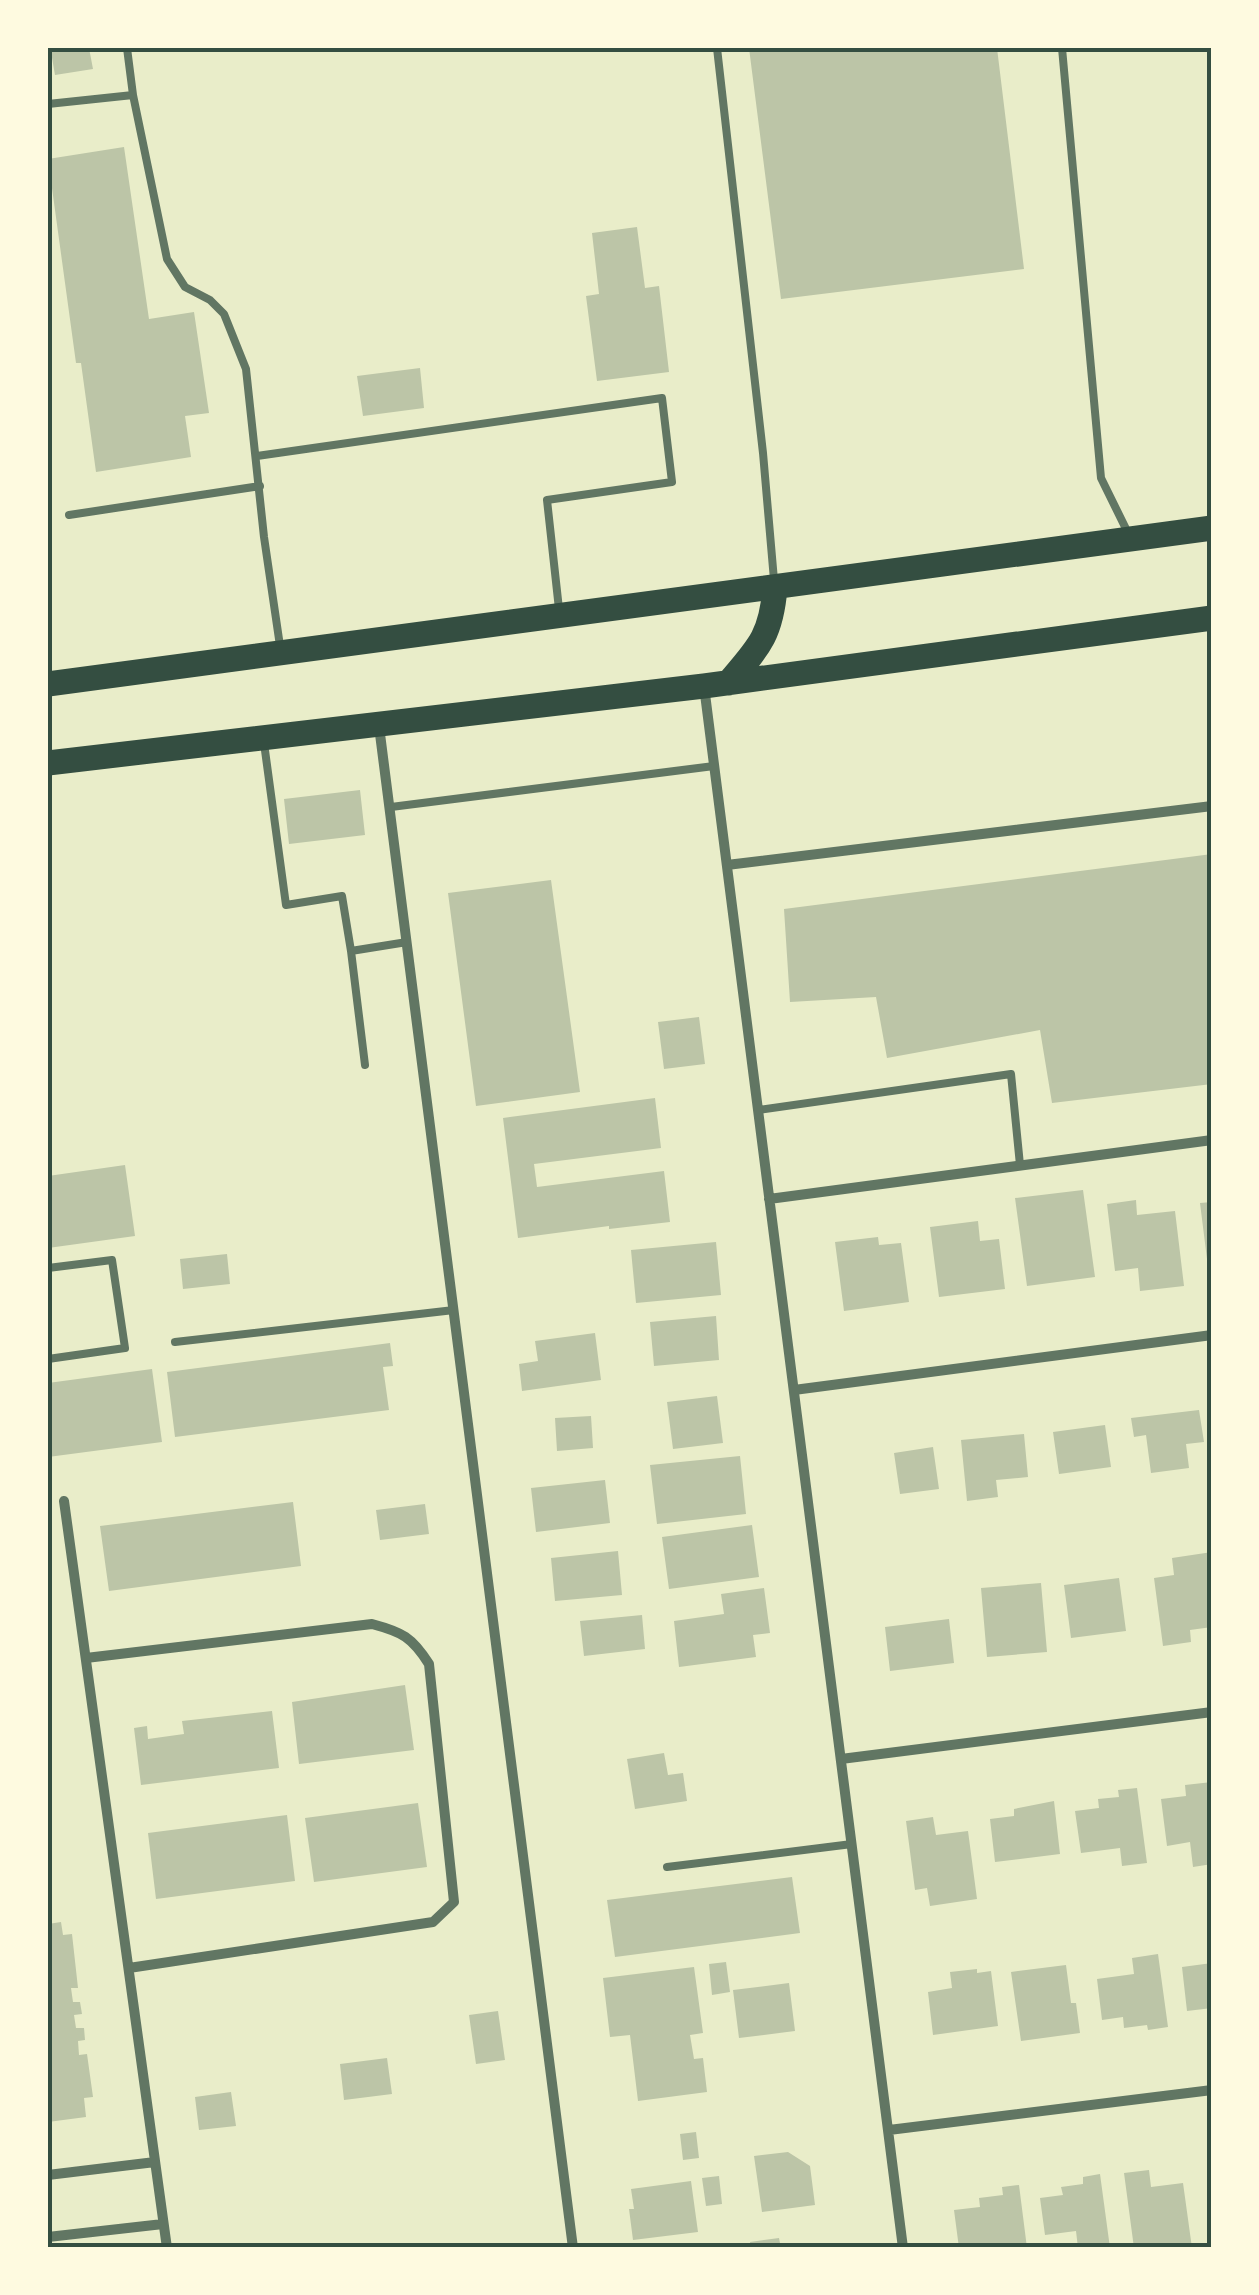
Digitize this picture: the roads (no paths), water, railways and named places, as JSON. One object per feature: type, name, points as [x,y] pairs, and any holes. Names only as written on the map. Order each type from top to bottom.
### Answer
[{"type":"main road","points":[[48,684],[1212,528]]},
{"type":"main road","points":[[716,684],[762,642],[772,618],[775,588]]},
{"type":"main road","points":[[48,763],[716,684],[1212,618]]},
{"type":"street","points":[[716,684],[714,766],[904,2248]]},
{"type":"street","points":[[379,724],[573,2248]]},
{"type":"street","points":[[727,866],[1212,806]]},
{"type":"street","points":[[769,1198],[1212,1140]]},
{"type":"street","points":[[794,1390],[1212,1334]]},
{"type":"street","points":[[64,1500],[166,2248]]},
{"type":"street","points":[[86,1658],[372,1624],[397,1630],[416,1644],[429,1664],[454,1902],[433,1922],[128,1968]]},
{"type":"street","points":[[841,1759],[1212,1712]]},
{"type":"street","points":[[888,2130],[1212,2090]]},
{"type":"street","points":[[48,2175],[155,2162]]},
{"type":"street","points":[[48,2237],[163,2224]]},
{"type":"lane","points":[[127,48],[167,259],[186,287],[210,300],[224,314],[246,369],[281,653]]},
{"type":"lane","points":[[717,48],[775,588]]},
{"type":"lane","points":[[1062,48],[1102,478],[1131,539]]},
{"type":"lane","points":[[48,104],[133,95]]},
{"type":"lane","points":[[257,456],[662,398],[672,482],[547,500],[560,616]]},
{"type":"lane","points":[[69,514],[260,486]]},
{"type":"lane","points":[[264,738],[286,905],[342,896],[365,1065]]},
{"type":"lane","points":[[390,807],[714,766]]},
{"type":"lane","points":[[351,951],[407,942]]},
{"type":"lane","points":[[758,1110],[1010,1074],[1020,1165]]},
{"type":"lane","points":[[48,1268],[112,1260],[125,1348],[48,1358]]},
{"type":"lane","points":[[175,1342],[454,1310]]},
{"type":"lane","points":[[666,1867],[852,1844]]}]
